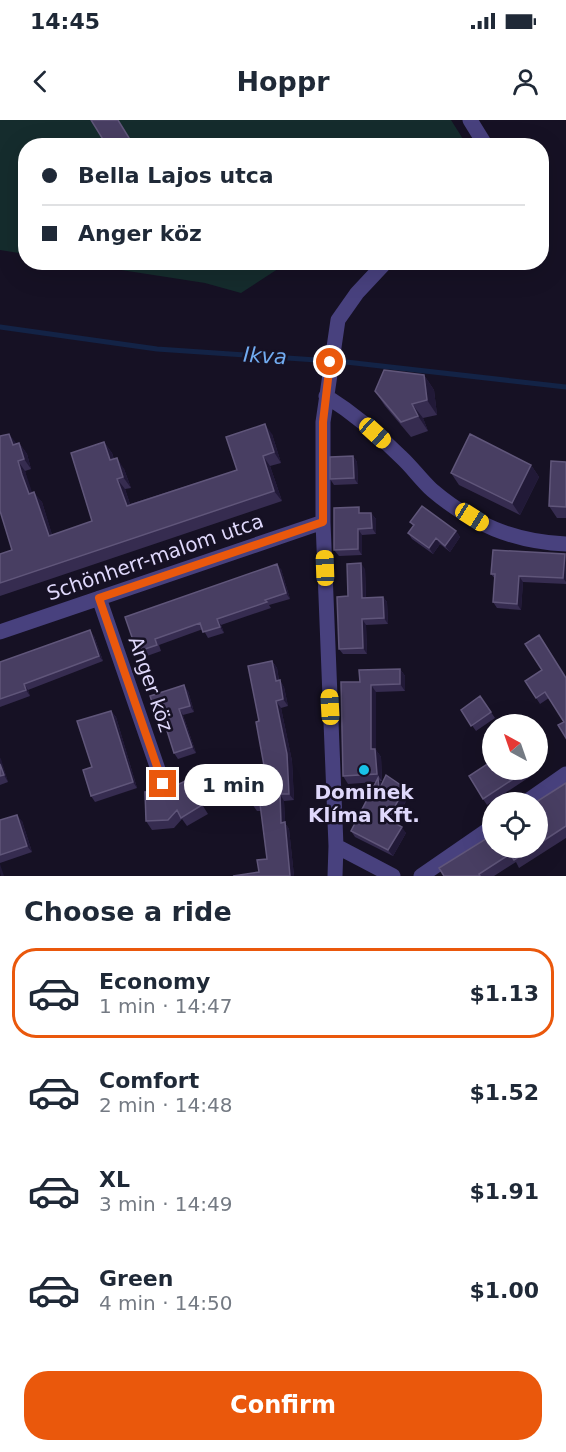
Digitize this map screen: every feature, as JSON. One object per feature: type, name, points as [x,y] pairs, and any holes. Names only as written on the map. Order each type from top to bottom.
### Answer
[{"type":"street","points":[[470,120],[481,138]]},
{"type":"street","points":[[335,876],[336,846],[323,522],[323,432],[328,378],[338,320],[357,293],[379,270]]},
{"type":"street","points":[[326,396],[362,422],[400,456],[430,488],[460,511],[498,532],[523,539],[566,544]]},
{"type":"street","name":"Schönherr-malom utca","points":[[0,632],[323,522]]},
{"type":"street","name":"Anger köz","points":[[99,598],[163,784]]},
{"type":"street","points":[[540,792],[566,774]]},
{"type":"street","points":[[421,876],[482,834]]},
{"type":"street","points":[[336,846],[393,876]]},
{"type":"green space","points":[[0,120],[451,120],[462,138],[18,138],[18,253],[0,250]]},
{"type":"green space","points":[[121,270],[276,270],[241,293],[205,283]]},
{"type":"building","points":[[91,120],[118,120],[129,138],[102,138]]},
{"type":"building","points":[[384,370],[424,375],[427,400],[412,404],[418,416],[401,422],[375,391]]},
{"type":"building","points":[[265,424],[274,452],[263,456],[274,491],[0,583],[0,554],[12,550],[0,511],[0,436],[9,434],[13,445],[19,443],[24,459],[18,461],[22,475],[29,494],[34,492],[49,536],[92,521],[71,453],[104,442],[110,460],[117,458],[123,477],[117,479],[127,506],[237,470],[226,437]]},
{"type":"building","points":[[470,434],[531,465],[512,503],[451,473]]},
{"type":"building","points":[[353,456],[354,478],[330,479],[330,457]]},
{"type":"building","points":[[551,461],[566,462],[566,507],[549,506]]},
{"type":"building","points":[[422,506],[456,531],[445,546],[436,538],[429,548],[408,533],[414,525],[410,522]]},
{"type":"building","points":[[359,507],[359,513],[371,513],[372,528],[358,529],[358,549],[334,550],[334,508]]},
{"type":"building","points":[[493,550],[565,554],[563,578],[519,576],[517,604],[493,602],[495,574],[491,574]]},
{"type":"building","points":[[361,563],[362,598],[383,597],[384,618],[362,619],[363,648],[339,649],[337,597],[348,596],[347,564]]},
{"type":"building","points":[[277,564],[286,593],[217,619],[220,627],[203,632],[200,623],[155,639],[157,645],[142,650],[140,644],[135,646],[125,617]]},
{"type":"building","points":[[90,630],[99,656],[24,684],[26,690],[0,699],[0,662]]},
{"type":"building","points":[[539,635],[566,678],[566,738],[558,725],[564,722],[545,692],[536,698],[525,681],[542,670],[525,644]]},
{"type":"building","points":[[272,661],[276,681],[280,680],[283,699],[276,701],[287,754],[289,794],[280,794],[281,823],[285,822],[290,876],[233,876],[259,872],[257,860],[267,859],[260,804],[252,804],[252,795],[241,796],[240,773],[265,771],[256,722],[259,721],[248,666]]},
{"type":"building","points":[[400,669],[400,684],[371,685],[371,749],[375,749],[377,774],[343,776],[341,682],[360,682],[359,670]]},
{"type":"building","points":[[184,685],[190,706],[179,709],[192,747],[174,753],[162,715],[157,717],[150,696]]},
{"type":"building","points":[[480,696],[491,712],[482,714],[482,718],[471,726],[461,710]]},
{"type":"building","points":[[111,711],[133,782],[91,796],[83,770],[92,767],[77,721]]},
{"type":"building","points":[[0,764],[4,775],[0,776]]},
{"type":"building","points":[[482,768],[482,780],[512,780],[494,792],[482,792],[482,797],[469,776]]},
{"type":"building","points":[[386,775],[405,788],[388,819],[402,827],[388,850],[351,831],[378,778],[379,790]]},
{"type":"building","points":[[192,778],[202,795],[197,798],[202,805],[181,818],[177,810],[168,820],[146,821],[145,792],[166,790]]},
{"type":"building","points":[[566,783],[566,826],[548,838],[548,794]]},
{"type":"building","points":[[17,815],[27,846],[0,855],[0,820]]},
{"type":"building","points":[[482,841],[482,858],[504,858],[479,874],[480,876],[444,876],[439,868]]},
{"type":"waterway","name":"Ikva","points":[[0,327],[157,349],[346,362],[566,387]]},
{"type":"place","name":"Dominek Klíma Kft.","points":[[364,770]]},
{"type":"route","points":[[163,784],[99,598],[323,522],[323,422],[330,362]]}]
